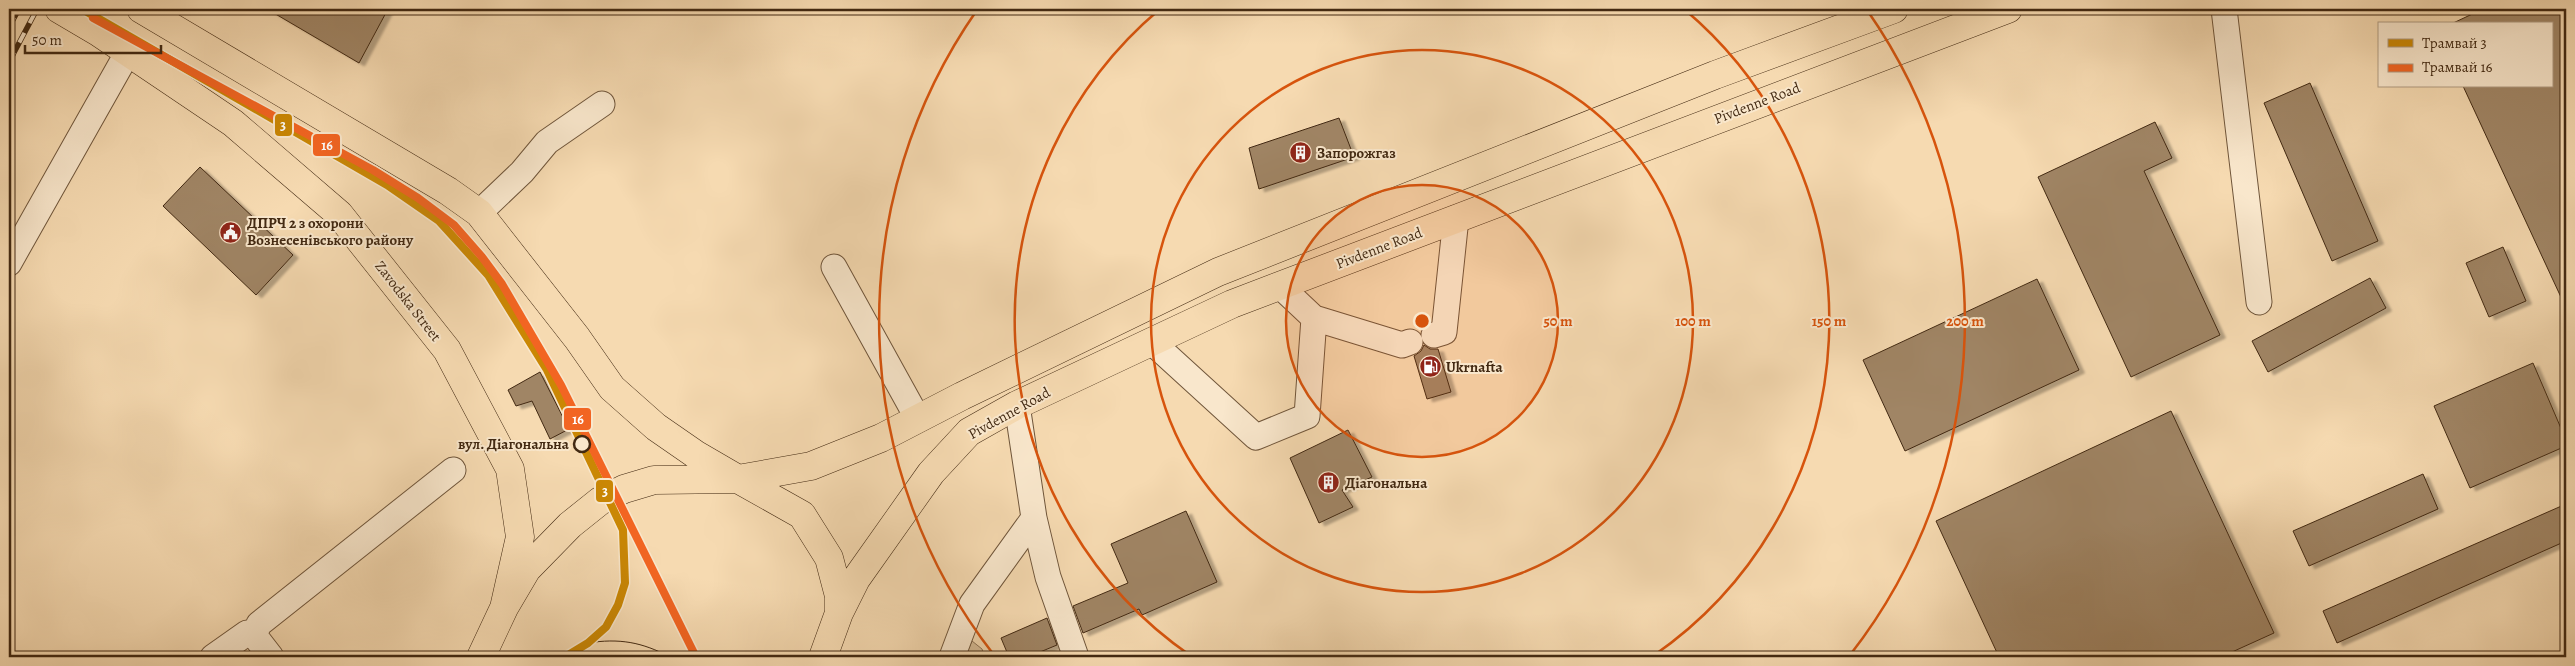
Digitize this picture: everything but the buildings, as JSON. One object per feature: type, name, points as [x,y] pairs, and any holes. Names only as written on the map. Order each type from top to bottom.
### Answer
[{"type":"main road","name":"Zavodska Street","points":[[59,9],[98,32],[232,123],[339,214],[447,350],[510,469],[520,537],[504,608]]},
{"type":"main road","points":[[141,9],[448,191],[479,213],[577,338],[612,388],[656,428],[695,454],[802,515],[830,558],[839,596],[839,612]]},
{"type":"main road","points":[[481,657],[504,608],[527,569],[570,526],[600,501],[624,489],[654,480],[738,479],[811,466],[881,438],[1218,272],[1715,76],[1894,9]]},
{"type":"main road","name":"Pivdenne Road","points":[[823,657],[839,612],[856,579],[931,472],[968,432],[1017,405],[1153,343],[1232,304],[2008,9]]},
{"type":"main road","points":[[1715,76],[1727,115]]},
{"type":"lane","points":[[2224,9],[2259,302]]},
{"type":"lane","points":[[9,263],[128,52]]},
{"type":"lane","points":[[479,213],[522,172],[547,142],[602,104]]},
{"type":"lane","points":[[1434,335],[1444,332],[1456,218]]},
{"type":"lane","points":[[834,267],[918,419]]},
{"type":"lane","points":[[1280,286],[1314,318],[1402,345],[1410,342]]},
{"type":"lane","points":[[1153,343],[1256,437],[1307,416],[1314,318]]},
{"type":"lane","points":[[1017,405],[1034,518],[1048,577],[1076,657]]},
{"type":"lane","points":[[254,635],[259,624],[453,470]]},
{"type":"lane","points":[[952,657],[972,604],[1034,518]]},
{"type":"lane","points":[[213,657],[247,633],[254,635],[271,657]]},
{"type":"shaded area","points":[[972,641],[982,649],[985,657],[965,657]]},
{"type":"tram line","name":"3","points":[[82,9],[387,185],[439,221],[488,275],[547,370],[623,530],[625,583],[618,605],[606,627],[588,643],[565,657]]},
{"type":"tram line","name":"16","points":[[93,18],[373,170],[418,198],[454,225],[482,257],[502,284],[561,385],[696,657]]},
{"type":"tram line","points":[[588,643],[630,642],[670,657]]},
{"type":"railway","points":[[9,27],[19,9]]},
{"type":"railway","points":[[9,62],[37,9]]},
{"type":"place","name":"Запорожгаз","points":[[1301,153]]},
{"type":"place","name":"ДПРЧ 2 з охорони Вознесенівського району","points":[[231,232]]},
{"type":"place","name":"Ukrnafta","points":[[1430,367]]},
{"type":"place","name":"вул. Діагональна","points":[[582,444]]},
{"type":"place","name":"Діагональна","points":[[1329,483]]}]
